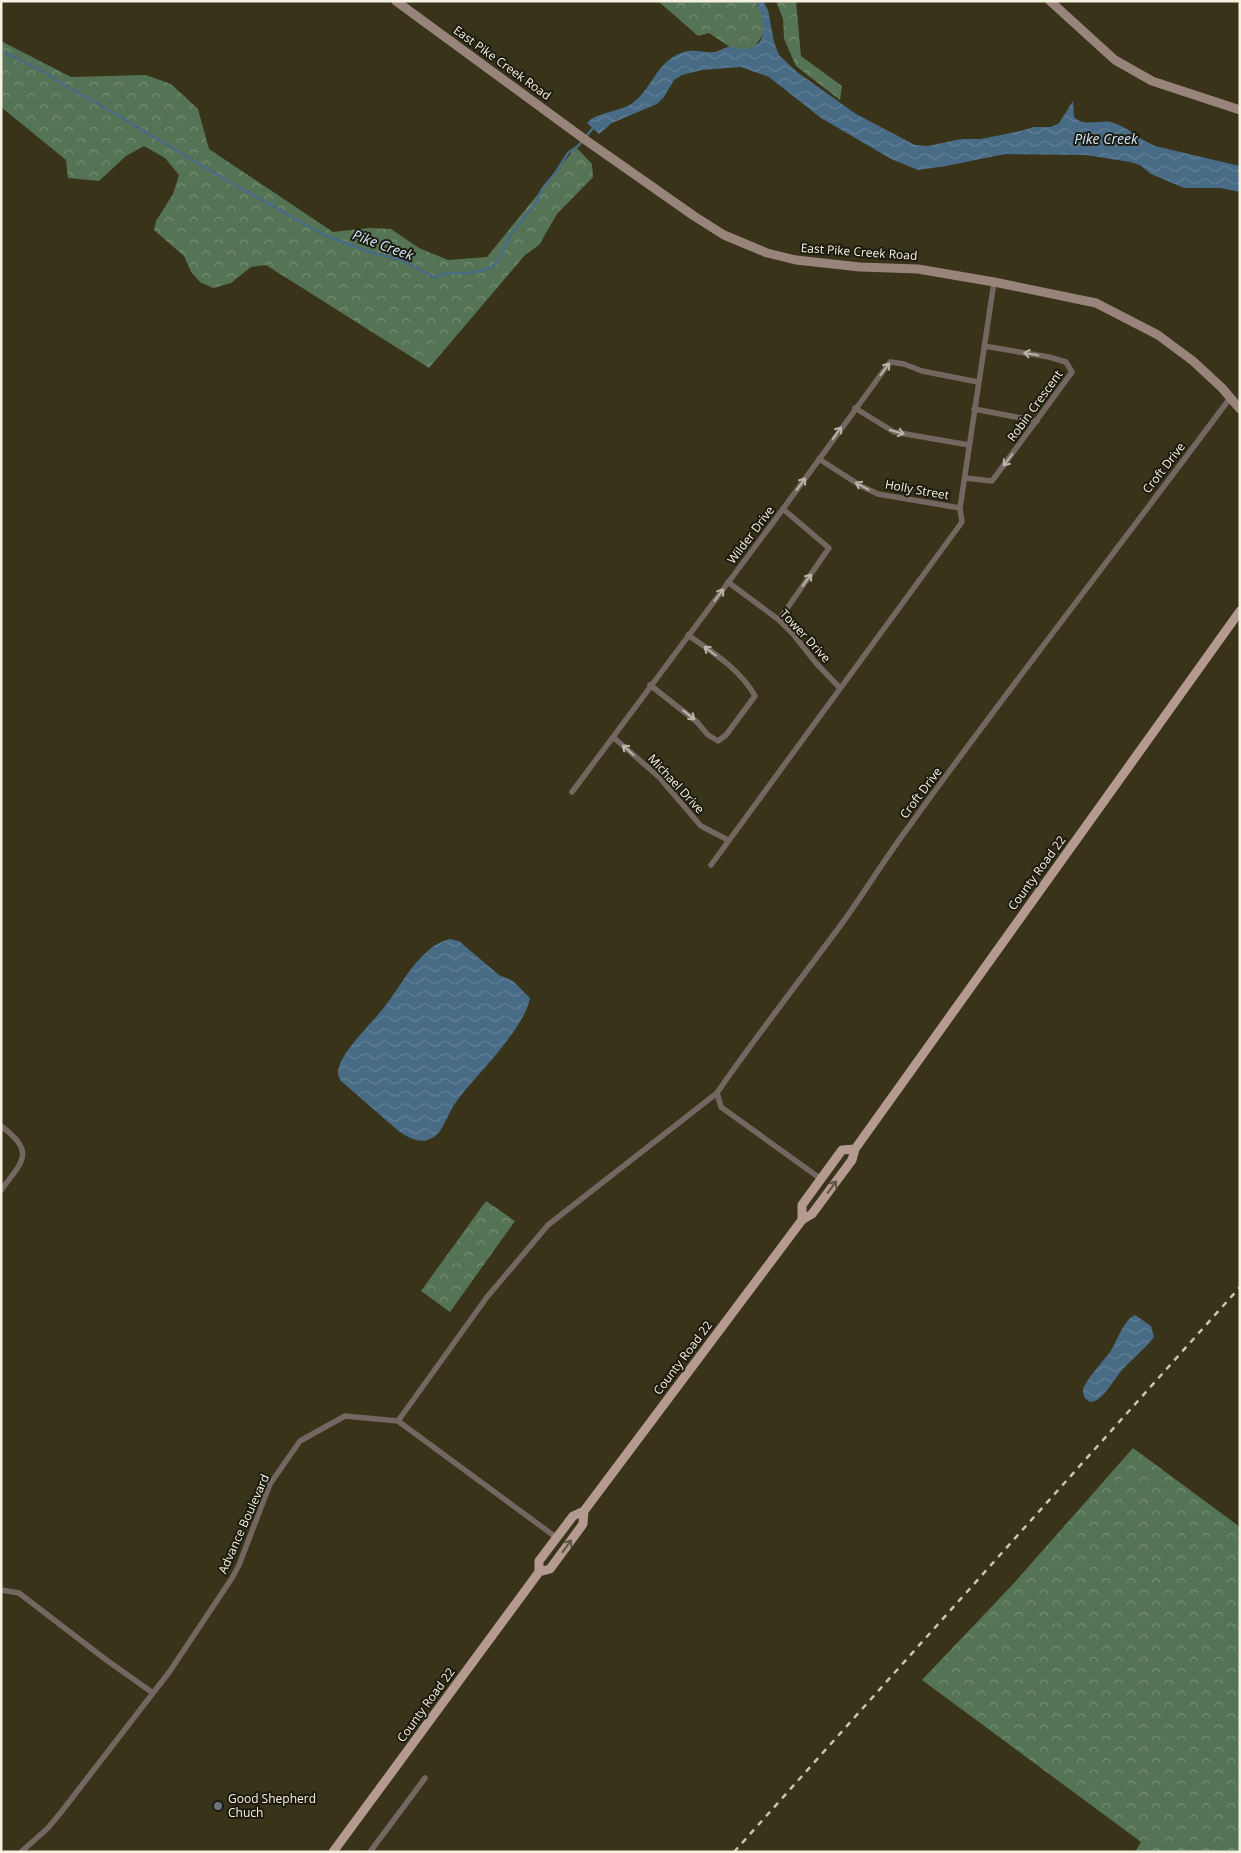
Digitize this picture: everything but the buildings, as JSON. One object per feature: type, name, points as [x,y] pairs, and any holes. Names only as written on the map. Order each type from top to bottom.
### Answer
[{"type":"main road","name":"County Road 22","points":[[333,1852],[539,1572],[539,1561],[573,1516],[584,1511],[802,1220],[812,1214],[824,1199],[852,1160],[855,1149],[1240,611]]},
{"type":"main road","name":"County Road 22","points":[[802,1220],[802,1205],[842,1150],[855,1149]]},
{"type":"main road","name":"County Road 22","points":[[539,1572],[550,1569],[583,1524],[584,1511]]},
{"type":"street","name":"East Pike Creek Road","points":[[396,1],[587,141],[716,230],[767,253],[796,260],[860,267],[918,269],[1096,303],[1158,335],[1193,361],[1240,409]]},
{"type":"street","points":[[1050,1],[1115,60],[1152,81],[1240,110]]},
{"type":"street","points":[[711,865],[962,522],[960,508],[994,282]]},
{"type":"street","name":"Robin Crescent","points":[[965,478],[992,481],[1072,372],[1066,362],[1049,357],[984,346]]},
{"type":"street","name":"Wilder Drive","points":[[572,792],[890,362],[904,364],[922,372],[978,382]]},
{"type":"street","name":"Croft Drive","points":[[398,1421],[487,1297],[548,1225],[717,1093],[842,922],[908,826],[1230,398]]},
{"type":"street","points":[[855,408],[894,432],[969,444]]},
{"type":"street","points":[[974,409],[1037,421]]},
{"type":"street","name":"Holly Street","points":[[819,459],[860,486],[878,494],[960,508]]},
{"type":"street","points":[[778,620],[829,548],[782,510]]},
{"type":"street","name":"Tower Drive","points":[[728,582],[778,620],[840,688]]},
{"type":"street","points":[[650,685],[697,722],[708,735],[718,741],[726,734],[755,696],[749,686],[726,662],[688,635]]},
{"type":"street","name":"Michael Drive","points":[[613,737],[659,777],[702,826],[728,840]]},
{"type":"street","points":[[717,1093],[721,1107],[821,1179]]},
{"type":"street","points":[[1,1126],[17,1138],[22,1150],[20,1164],[1,1190]]},
{"type":"street","name":"Advance Boulevard","points":[[21,1852],[48,1828],[153,1693],[232,1578],[240,1565],[270,1484],[300,1441],[345,1416],[398,1421]]},
{"type":"street","points":[[398,1421],[557,1538]]},
{"type":"street","points":[[1,1590],[19,1593],[153,1693]]},
{"type":"street","points":[[370,1852],[425,1778]]},
{"type":"green space","points":[[658,1],[755,1],[761,11],[765,31],[753,50],[737,52],[709,33],[698,36]]},
{"type":"green space","points":[[776,1],[796,1],[801,56],[842,86],[840,100],[796,66],[784,39],[783,19]]},
{"type":"green space","points":[[1,41],[71,77],[146,75],[171,84],[198,109],[209,149],[333,232],[369,228],[391,229],[419,248],[448,260],[487,257],[576,147],[592,164],[593,177],[557,214],[539,245],[525,255],[429,368],[266,265],[251,267],[231,283],[213,288],[200,282],[191,272],[184,256],[154,230],[156,221],[173,194],[179,175],[165,158],[144,146],[126,156],[99,181],[68,178],[66,160],[1,107]]},
{"type":"green space","points":[[486,1201],[515,1221],[450,1312],[421,1291]]},
{"type":"green space","points":[[1133,1448],[1240,1527],[1240,1852],[1135,1852],[1141,1842],[922,1680],[1015,1582]]},
{"type":"water","name":"Pike Creek","points":[[756,1],[763,1],[768,10],[774,42],[779,55],[797,72],[856,114],[915,145],[928,146],[961,139],[981,139],[1034,127],[1051,127],[1059,123],[1073,101],[1074,117],[1082,122],[1111,122],[1122,126],[1155,146],[1240,166],[1240,192],[1220,188],[1184,188],[1151,174],[1140,165],[1086,155],[1005,154],[918,170],[891,159],[821,118],[769,77],[741,67],[702,70],[682,75],[674,80],[664,97],[657,104],[612,123],[599,134],[587,123],[602,114],[631,104],[644,92],[659,70],[672,57],[693,51],[715,52],[729,47],[744,49],[753,47],[762,38],[763,31],[763,23]]},
{"type":"water","points":[[450,939],[459,941],[499,975],[513,981],[530,998],[519,1024],[456,1102],[439,1132],[426,1141],[421,1141],[407,1136],[395,1128],[341,1081],[338,1071],[347,1052],[385,1006],[417,962],[435,946]]},
{"type":"water","points":[[1135,1315],[1151,1326],[1154,1337],[1122,1370],[1101,1396],[1091,1402],[1087,1400],[1083,1394],[1084,1386],[1110,1352],[1127,1321]]},
{"type":"waterway","name":"Pike Creek","points":[[1,51],[48,74],[65,86],[324,235],[369,252],[401,260],[434,277],[449,273],[471,273],[491,268],[499,260],[511,234],[536,203],[542,189],[568,153],[578,146],[593,128]]},
{"type":"railway","points":[[734,1852],[1240,1287]]},
{"type":"place","name":"Good Shepherd Chuch","points":[[218,1806]]}]
